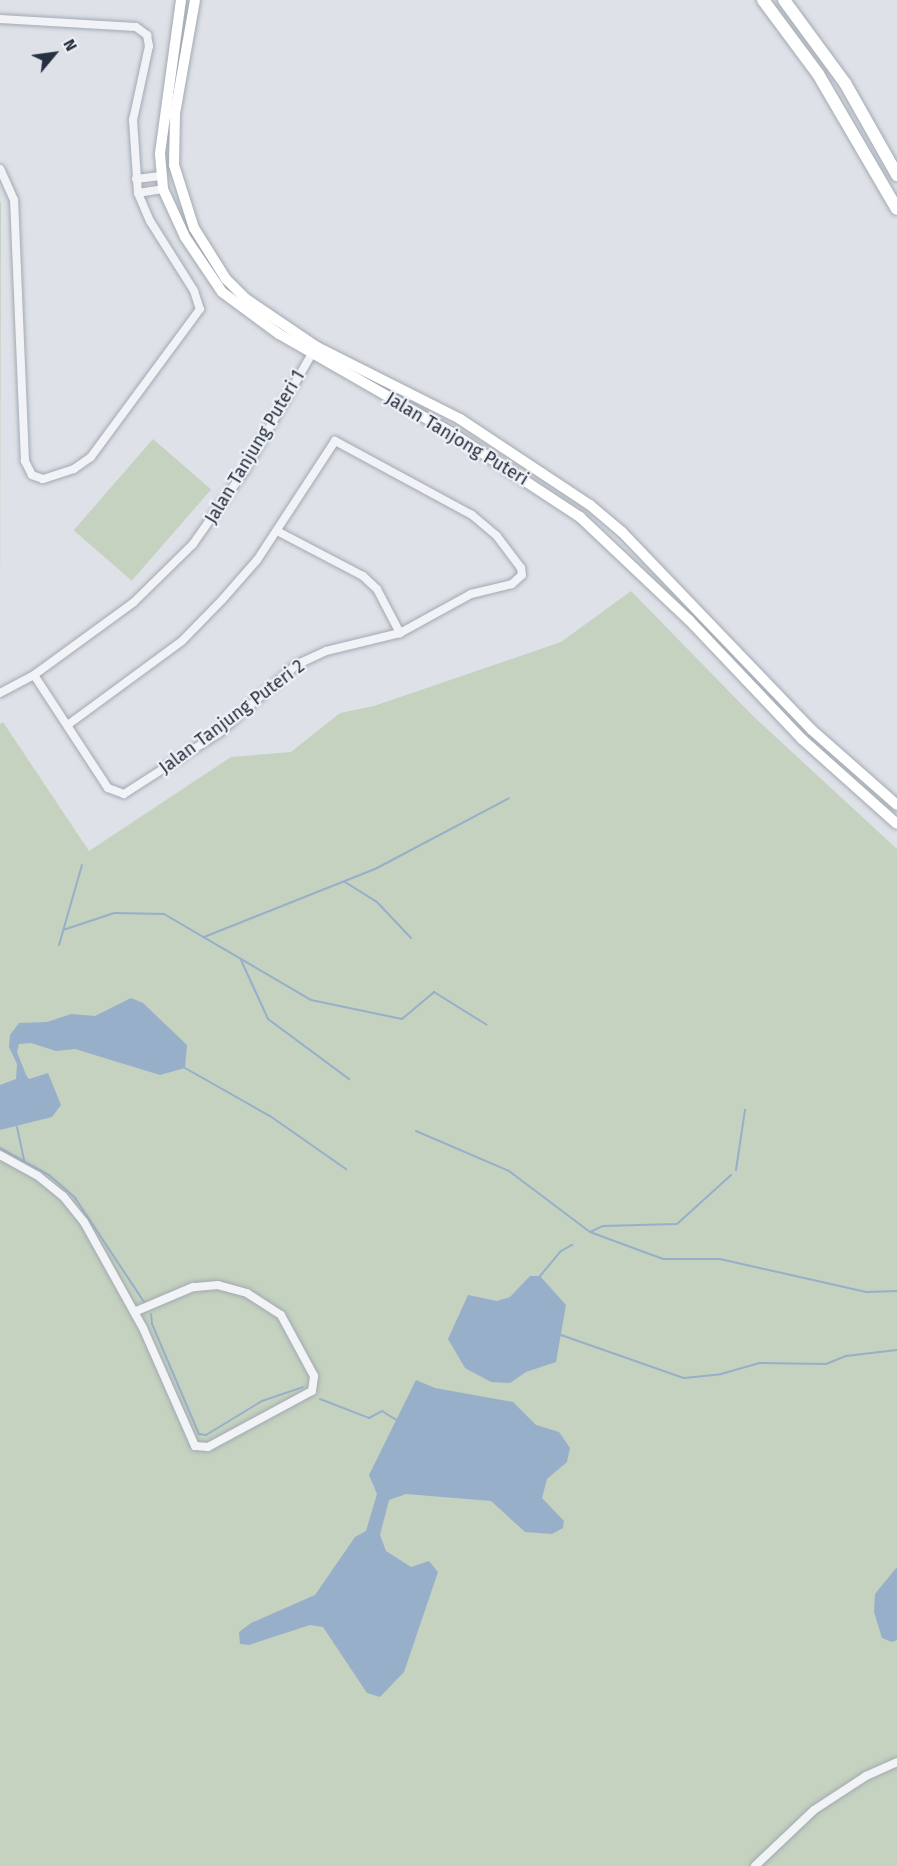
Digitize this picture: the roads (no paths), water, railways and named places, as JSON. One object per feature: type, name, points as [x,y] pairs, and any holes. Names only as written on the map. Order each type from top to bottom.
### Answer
[{"type":"main road","points":[[763,0],[818,74],[897,209]]},
{"type":"main road","points":[[784,0],[845,83],[897,175]]},
{"type":"street","name":"Jalan Tanjong Puteri","points":[[181,0],[170,59],[160,154],[161,176],[163,189],[207,274],[243,310],[452,433],[580,517],[689,620],[802,739],[897,824]]},
{"type":"street","name":"Jalan Tanjong Puteri","points":[[195,0],[175,114],[174,165],[178,188],[209,256],[246,299],[314,350],[460,419],[590,505],[622,532],[812,730],[897,806]]},
{"type":"street","points":[[0,19],[136,27],[147,35],[149,46],[133,120],[138,193],[150,221],[194,291],[200,309],[91,457],[74,469],[43,479],[33,475],[25,461],[14,200],[0,169]]},
{"type":"street","points":[[170,59],[177,51],[186,52]]},
{"type":"street","points":[[136,180],[161,176]]},
{"type":"street","points":[[138,193],[163,189]]},
{"type":"street","points":[[207,274],[212,268],[209,256]]},
{"type":"street","name":"Jalan Tanjung Puteri 1","points":[[0,693],[34,675],[134,602],[211,523],[314,350]]},
{"type":"street","name":"Jalan Tanjung Puteri 2","points":[[34,675],[69,724],[108,788],[124,794],[219,733],[296,665],[326,651],[400,633],[471,594],[518,579],[522,575],[517,562],[472,515],[339,441],[329,445],[277,531]]},
{"type":"street","points":[[69,724],[182,641],[257,560],[277,531],[363,576],[377,589],[400,633]]},
{"type":"street","points":[[0,1155],[38,1176],[63,1196],[84,1222],[134,1312],[171,1388],[189,1441],[195,1446],[208,1447],[312,1391],[314,1376],[281,1315],[247,1293],[218,1285],[193,1287],[134,1312]]},
{"type":"street","points":[[754,1866],[814,1810],[866,1776],[897,1762]]},
{"type":"water","points":[[131,998],[143,1003],[187,1045],[185,1068],[160,1075],[75,1049],[56,1051],[31,1043],[19,1044],[17,1052],[26,1075],[29,1079],[48,1073],[61,1105],[52,1117],[0,1130],[0,1085],[16,1079],[17,1064],[9,1047],[10,1035],[19,1023],[47,1022],[71,1014],[95,1016]]},
{"type":"water","points":[[530,1276],[540,1276],[566,1305],[556,1362],[526,1372],[510,1383],[491,1382],[465,1368],[448,1339],[468,1295],[497,1301],[510,1297]]},
{"type":"water","points":[[416,1380],[435,1388],[513,1402],[536,1425],[559,1432],[570,1448],[567,1462],[547,1479],[542,1498],[564,1521],[563,1528],[552,1534],[525,1532],[491,1501],[406,1494],[389,1500],[380,1535],[386,1551],[411,1567],[429,1561],[438,1572],[404,1672],[380,1697],[367,1693],[323,1627],[310,1625],[249,1645],[240,1644],[239,1632],[251,1623],[315,1595],[355,1537],[366,1531],[377,1494],[369,1475]]},
{"type":"water","points":[[897,1567],[897,1640],[892,1642],[882,1638],[874,1612],[875,1594]]},
{"type":"waterway","points":[[204,937],[377,868],[509,798]]},
{"type":"waterway","points":[[59,945],[82,865]]},
{"type":"waterway","points":[[345,882],[376,901],[411,938]]},
{"type":"waterway","points":[[63,930],[114,913],[164,914],[311,1000],[402,1019],[434,992],[487,1025]]},
{"type":"waterway","points":[[241,960],[268,1019],[349,1079]]},
{"type":"waterway","points":[[185,1068],[270,1116],[346,1169]]},
{"type":"waterway","points":[[736,1170],[745,1110]]},
{"type":"waterway","points":[[17,1127],[24,1160]]},
{"type":"waterway","points":[[416,1131],[509,1171],[590,1232],[663,1259],[720,1259],[867,1292],[897,1291]]},
{"type":"waterway","points":[[0,1148],[49,1175],[75,1198],[144,1302]]},
{"type":"waterway","points":[[590,1232],[603,1226],[677,1224],[731,1175]]},
{"type":"waterway","points":[[540,1276],[561,1251],[572,1245]]},
{"type":"waterway","points":[[151,1314],[152,1324],[199,1434],[206,1435],[262,1401],[303,1387]]},
{"type":"waterway","points":[[561,1335],[684,1378],[721,1374],[759,1363],[826,1364],[846,1356],[897,1350]]},
{"type":"waterway","points":[[320,1399],[369,1418],[382,1411],[398,1421]]}]
